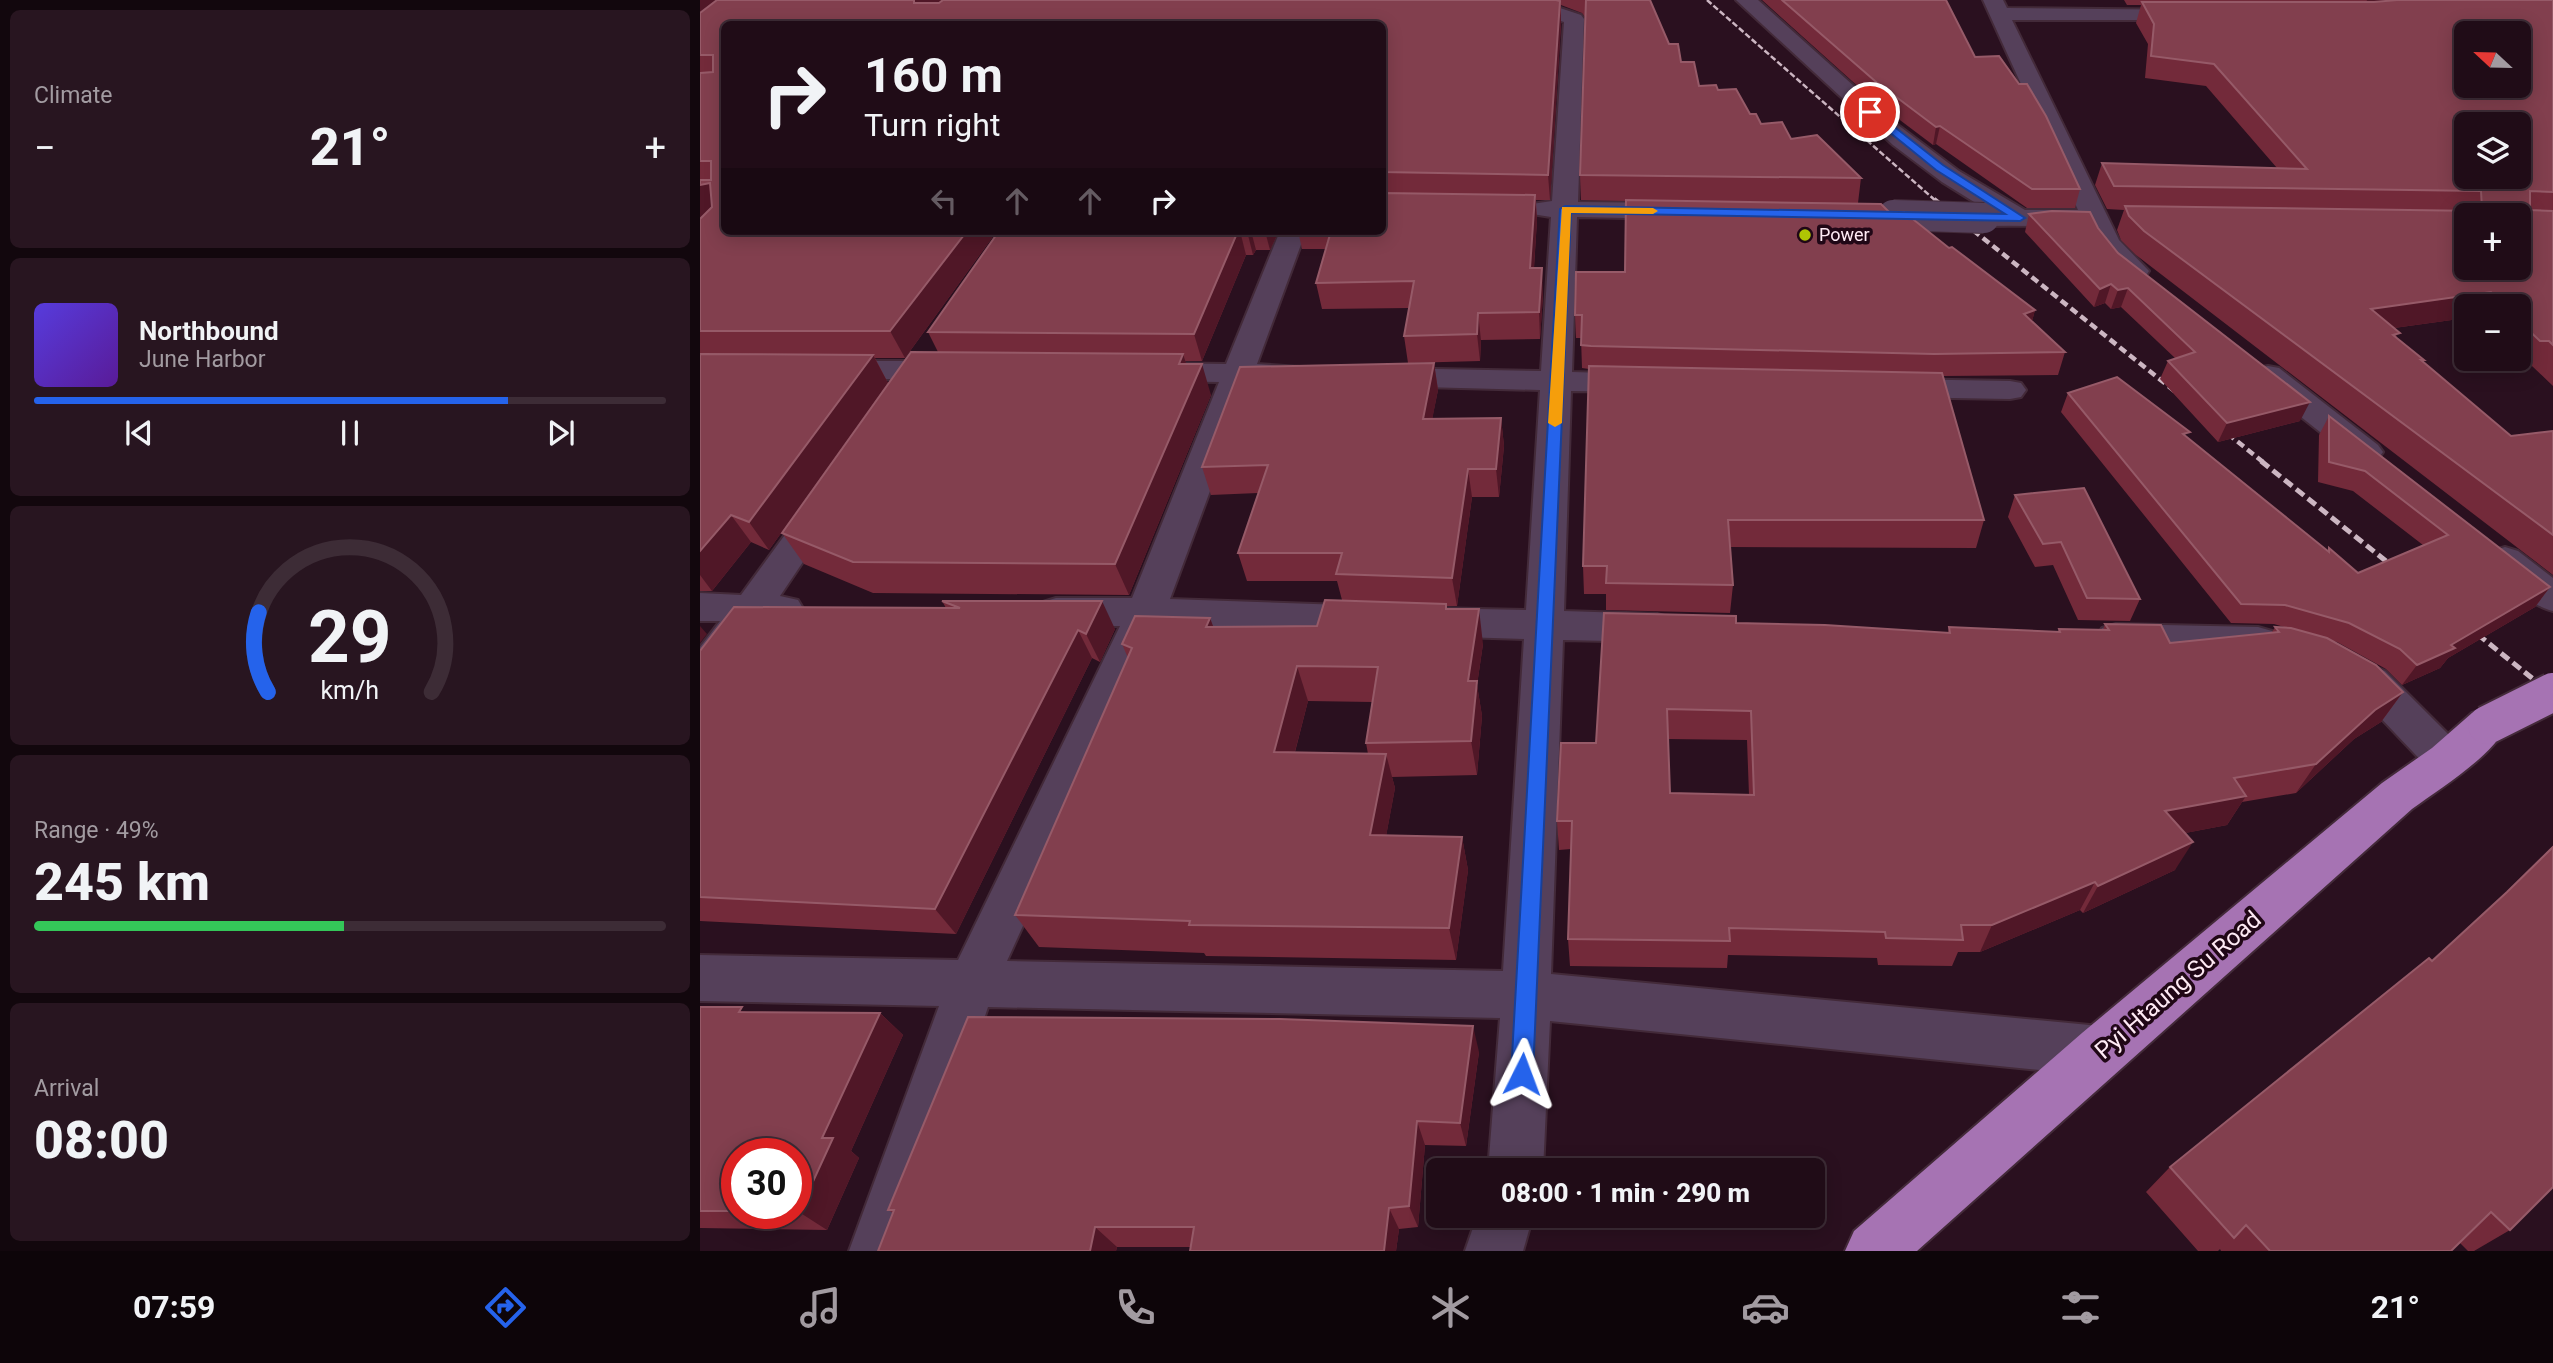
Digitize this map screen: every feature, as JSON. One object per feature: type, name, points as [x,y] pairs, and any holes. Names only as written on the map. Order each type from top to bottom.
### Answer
[{"type":"highway","name":"Pyi Htaung Su Road","points":[[1874,1251],[2100,1051],[2397,796],[2447,760],[2487,725],[2553,692]]},
{"type":"street","points":[[1746,0],[1888,129],[1960,182],[2020,218]]},
{"type":"street","points":[[2157,288],[2124,263],[2107,244],[2108,219],[1996,7],[2216,14]]},
{"type":"street","points":[[1484,8],[1548,10],[1574,19],[1517,1158]]},
{"type":"street","points":[[1513,209],[1698,212]]},
{"type":"street","points":[[1865,215],[2108,219]]},
{"type":"street","points":[[878,1251],[971,985],[1146,611],[1292,235]]},
{"type":"street","points":[[895,404],[942,335]]},
{"type":"street","points":[[2245,357],[2388,469]]},
{"type":"street","points":[[796,370],[980,370]]},
{"type":"street","points":[[1129,372],[1667,383]]},
{"type":"street","points":[[1873,387],[2010,390]]},
{"type":"street","points":[[700,676],[751,610],[839,484]]},
{"type":"street","points":[[2487,546],[2553,598]]},
{"type":"street","points":[[700,607],[817,611]]},
{"type":"street","points":[[1021,612],[1146,611],[1685,629]]},
{"type":"street","points":[[2077,637],[2273,641],[2310,652],[2371,682],[2447,760]]},
{"type":"street","points":[[700,978],[1526,995],[2100,1051]]},
{"type":"street","points":[[1494,1251],[1503,1228]]},
{"type":"building","points":[[717,0],[914,0],[914,3],[939,3],[943,0],[1556,0],[1560,1],[1548,175],[1386,172],[1386,21],[721,21],[721,235],[964,235],[890,331],[700,331],[700,219],[712,207],[710,183],[700,185],[700,180],[711,180],[711,161],[700,161],[700,73],[713,72],[713,55],[700,55],[700,13]]},
{"type":"building","points":[[1586,0],[1650,0],[1669,44],[1678,44],[1681,62],[1694,62],[1699,86],[1716,85],[1718,90],[1736,89],[1750,114],[1756,114],[1761,124],[1782,122],[1791,139],[1817,135],[1861,178],[1580,175]]},
{"type":"building","points":[[1782,0],[1946,0],[1975,57],[1999,56],[2019,84],[2027,84],[2046,116],[2080,189],[2032,189],[1940,126],[1936,127],[1875,81]]},
{"type":"building","points":[[2553,0],[2553,192],[2530,191],[2530,203],[2482,203],[2481,191],[2114,186],[2102,163],[2307,169],[2214,64],[2151,56],[2154,24],[2142,2]]},
{"type":"building","points":[[1386,193],[1535,195],[1530,268],[1542,268],[1539,312],[1478,313],[1477,334],[1404,336],[1414,281],[1316,283],[1330,235],[1386,235]]},
{"type":"building","points":[[1626,200],[1881,204],[1892,215],[1904,212],[2035,310],[2024,314],[2065,352],[1934,354],[1581,345],[1582,315],[1575,315],[1576,272],[1625,272]]},
{"type":"building","points":[[2125,206],[2454,211],[2454,280],[2531,280],[2531,210],[2553,211],[2553,345],[2549,341],[2540,341],[2531,332],[2531,294],[2454,294],[2454,297],[2371,309],[2400,333],[2393,335],[2511,436],[2553,431],[2553,535],[2144,231],[2129,216]]},
{"type":"building","points":[[2052,211],[2090,212],[2098,228],[2118,253],[2310,402],[2227,423],[2168,361],[2195,352],[2128,288],[2118,290],[2111,284],[2100,289],[2029,214]]},
{"type":"building","points":[[996,235],[1236,235],[1194,334],[928,332]]},
{"type":"building","points":[[911,352],[1183,354],[1179,364],[1202,364],[1115,564],[853,562],[782,533]]},
{"type":"building","points":[[700,354],[873,355],[749,522],[731,515],[700,551]]},
{"type":"building","points":[[1434,363],[1423,419],[1501,418],[1496,469],[1468,469],[1452,578],[1336,574],[1342,553],[1238,553],[1268,465],[1202,467],[1240,367]]},
{"type":"building","points":[[1589,366],[1942,373],[1984,520],[1728,520],[1733,585],[1606,583],[1607,566],[1583,566]]},
{"type":"building","points":[[2117,377],[2190,432],[2183,434],[2358,573],[2448,535],[2365,471],[2329,462],[2329,416],[2550,587],[2451,645],[2455,648],[2417,665],[2400,649],[2349,623],[2285,605],[2241,604],[2068,393]]},
{"type":"building","points":[[2084,488],[2140,599],[2087,598],[2061,542],[2043,544],[2015,495]]},
{"type":"building","points":[[1325,600],[1446,604],[1446,609],[1479,609],[1468,681],[1477,681],[1471,741],[1366,743],[1378,667],[1297,666],[1274,752],[1386,754],[1370,835],[1462,837],[1449,928],[1189,925],[1190,921],[1015,915],[1132,648],[1122,644],[1135,616],[1210,618],[1206,627],[1317,626]]},
{"type":"building","points":[[942,601],[1102,601],[1086,634],[1078,630],[935,909],[700,897],[700,651],[734,607],[960,608]]},
{"type":"building","points":[[1604,613],[1736,616],[1736,623],[1825,625],[1950,633],[1949,627],[2060,632],[2059,629],[2109,630],[2105,624],[2161,625],[2170,643],[2279,632],[2275,627],[2291,628],[2327,638],[2376,665],[2403,692],[2375,710],[2316,764],[2234,778],[2246,796],[2165,811],[2193,842],[2098,886],[2095,882],[1992,925],[1961,925],[1963,940],[1886,938],[1885,932],[1729,928],[1730,941],[1568,939],[1572,821],[1557,821],[1561,743],[1596,743]],"holes":[[[1667,709],[1751,711],[1754,795],[1670,793]]]},
{"type":"building","points":[[2553,847],[2553,1187],[2510,1230],[2491,1212],[2451,1251],[2270,1251],[2246,1225],[2234,1238],[2170,1167],[2429,958],[2432,961]]},
{"type":"building","points":[[700,1007],[742,1007],[739,1012],[880,1013],[822,1138],[833,1138],[812,1184],[812,1138],[721,1138],[721,1211],[700,1211]]},
{"type":"building","points":[[968,1017],[1280,1019],[1473,1026],[1460,1123],[1417,1121],[1409,1206],[1389,1208],[1384,1251],[1190,1251],[1194,1227],[1095,1227],[1090,1251],[878,1251],[894,1210],[888,1210]]},
{"type":"railway","points":[[1707,0],[1936,201]]},
{"type":"railway","points":[[1934,199],[2177,393]]},
{"type":"railway","points":[[2218,426],[2263,462]]},
{"type":"railway","points":[[2261,461],[2401,573]]},
{"type":"railway","points":[[2466,625],[2553,695]]},
{"type":"slow traffic","points":[[1555,423],[1565,209],[1653,211]]},
{"type":"place","name":"Power","points":[[1805,235]]},
{"type":"route","points":[[1522,1074],[1565,209],[2020,218],[1939,168],[1870,112]]}]
